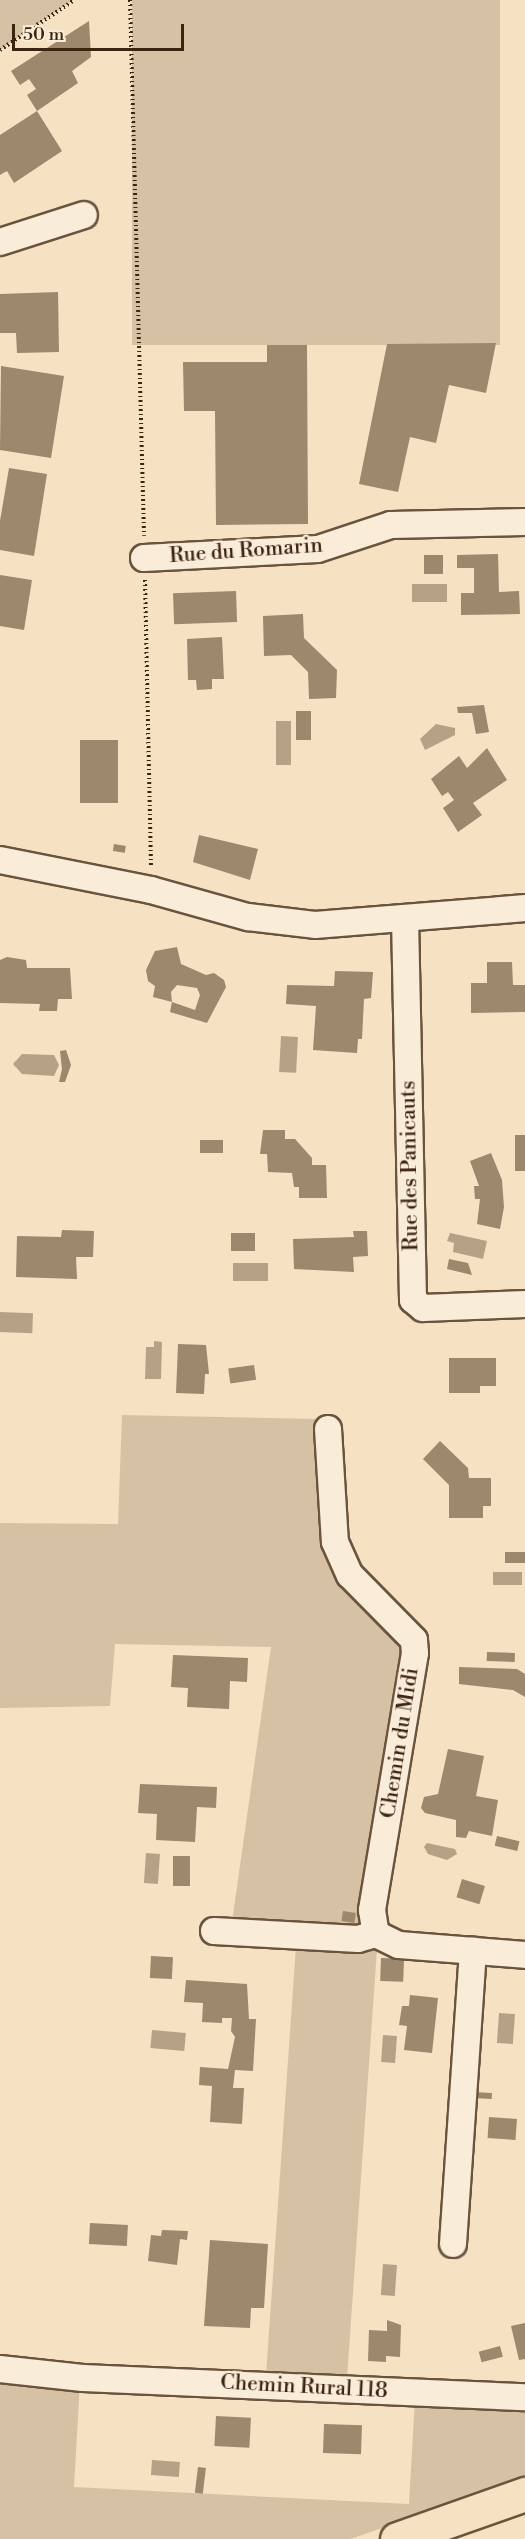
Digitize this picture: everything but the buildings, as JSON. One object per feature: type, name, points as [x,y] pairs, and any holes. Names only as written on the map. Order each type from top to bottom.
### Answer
[{"type":"highway","points":[[397,2539],[525,2494]]},
{"type":"street","points":[[0,242],[84,215]]},
{"type":"street","name":"Rue du Romarin","points":[[144,558],[318,549],[391,525],[525,522]]},
{"type":"street","points":[[0,860],[151,890],[248,917],[315,925],[525,908]]},
{"type":"street","name":"Rue des Panicauts","points":[[405,918],[413,1300],[423,1308],[525,1304]]},
{"type":"street","name":"Chemin du Midi","points":[[328,1429],[335,1542],[350,1575],[414,1640],[415,1653],[372,1910],[376,1934]]},
{"type":"street","points":[[214,1931],[358,1939],[376,1934],[399,1945],[525,1954]]},
{"type":"street","points":[[453,2244],[473,1951]]},
{"type":"street","name":"Chemin Rural 118","points":[[0,2369],[83,2378],[525,2397]]},
{"type":"path","points":[[0,50],[74,0]]},
{"type":"path","points":[[130,0],[151,890]]},
{"type":"shaded area","points":[[0,0],[73,0],[0,50]]},
{"type":"shaded area","points":[[132,0],[500,0],[500,345],[132,345]]},
{"type":"shaded area","points":[[412,584],[447,584],[447,602],[412,602]]},
{"type":"shaded area","points":[[276,721],[291,721],[291,765],[276,765]]},
{"type":"shaded area","points":[[436,724],[455,728],[455,735],[425,750],[420,739]]},
{"type":"shaded area","points":[[281,1036],[298,1037],[296,1073],[279,1072]]},
{"type":"shaded area","points":[[22,1054],[54,1055],[59,1065],[54,1076],[22,1074],[13,1064]]},
{"type":"shaded area","points":[[450,1233],[487,1241],[483,1259],[453,1252],[454,1243],[447,1241]]},
{"type":"shaded area","points":[[233,1263],[268,1263],[268,1281],[233,1281]]},
{"type":"shaded area","points":[[0,1312],[33,1313],[32,1333],[0,1332]]},
{"type":"shaded area","points":[[154,1341],[162,1342],[161,1379],[145,1379],[146,1347],[154,1347]]},
{"type":"shaded area","points":[[122,1415],[320,1419],[322,1538],[329,1567],[396,1638],[399,1648],[411,1649],[362,1928],[232,1922],[271,1647],[115,1644],[110,1706],[0,1708],[0,1523],[118,1524]]},
{"type":"shaded area","points":[[493,1572],[522,1572],[522,1585],[493,1585]]},
{"type":"shaded area","points":[[427,1843],[455,1849],[457,1854],[447,1860],[428,1854],[424,1847]]},
{"type":"shaded area","points":[[146,1853],[160,1854],[158,1884],[144,1883]]},
{"type":"shaded area","points":[[297,1932],[378,1938],[347,2382],[266,2376]]},
{"type":"shaded area","points":[[499,2013],[515,2014],[513,2044],[497,2043]]},
{"type":"shaded area","points":[[152,2030],[186,2033],[184,2051],[150,2048]]},
{"type":"shaded area","points":[[383,2035],[397,2036],[395,2063],[381,2062]]},
{"type":"shaded area","points":[[383,2264],[397,2265],[395,2296],[381,2295]]},
{"type":"shaded area","points":[[0,2373],[80,2382],[74,2487],[409,2504],[415,2398],[525,2403],[525,2477],[351,2539],[0,2539]]},
{"type":"shaded area","points":[[152,2460],[180,2462],[179,2477],[151,2475]]}]
